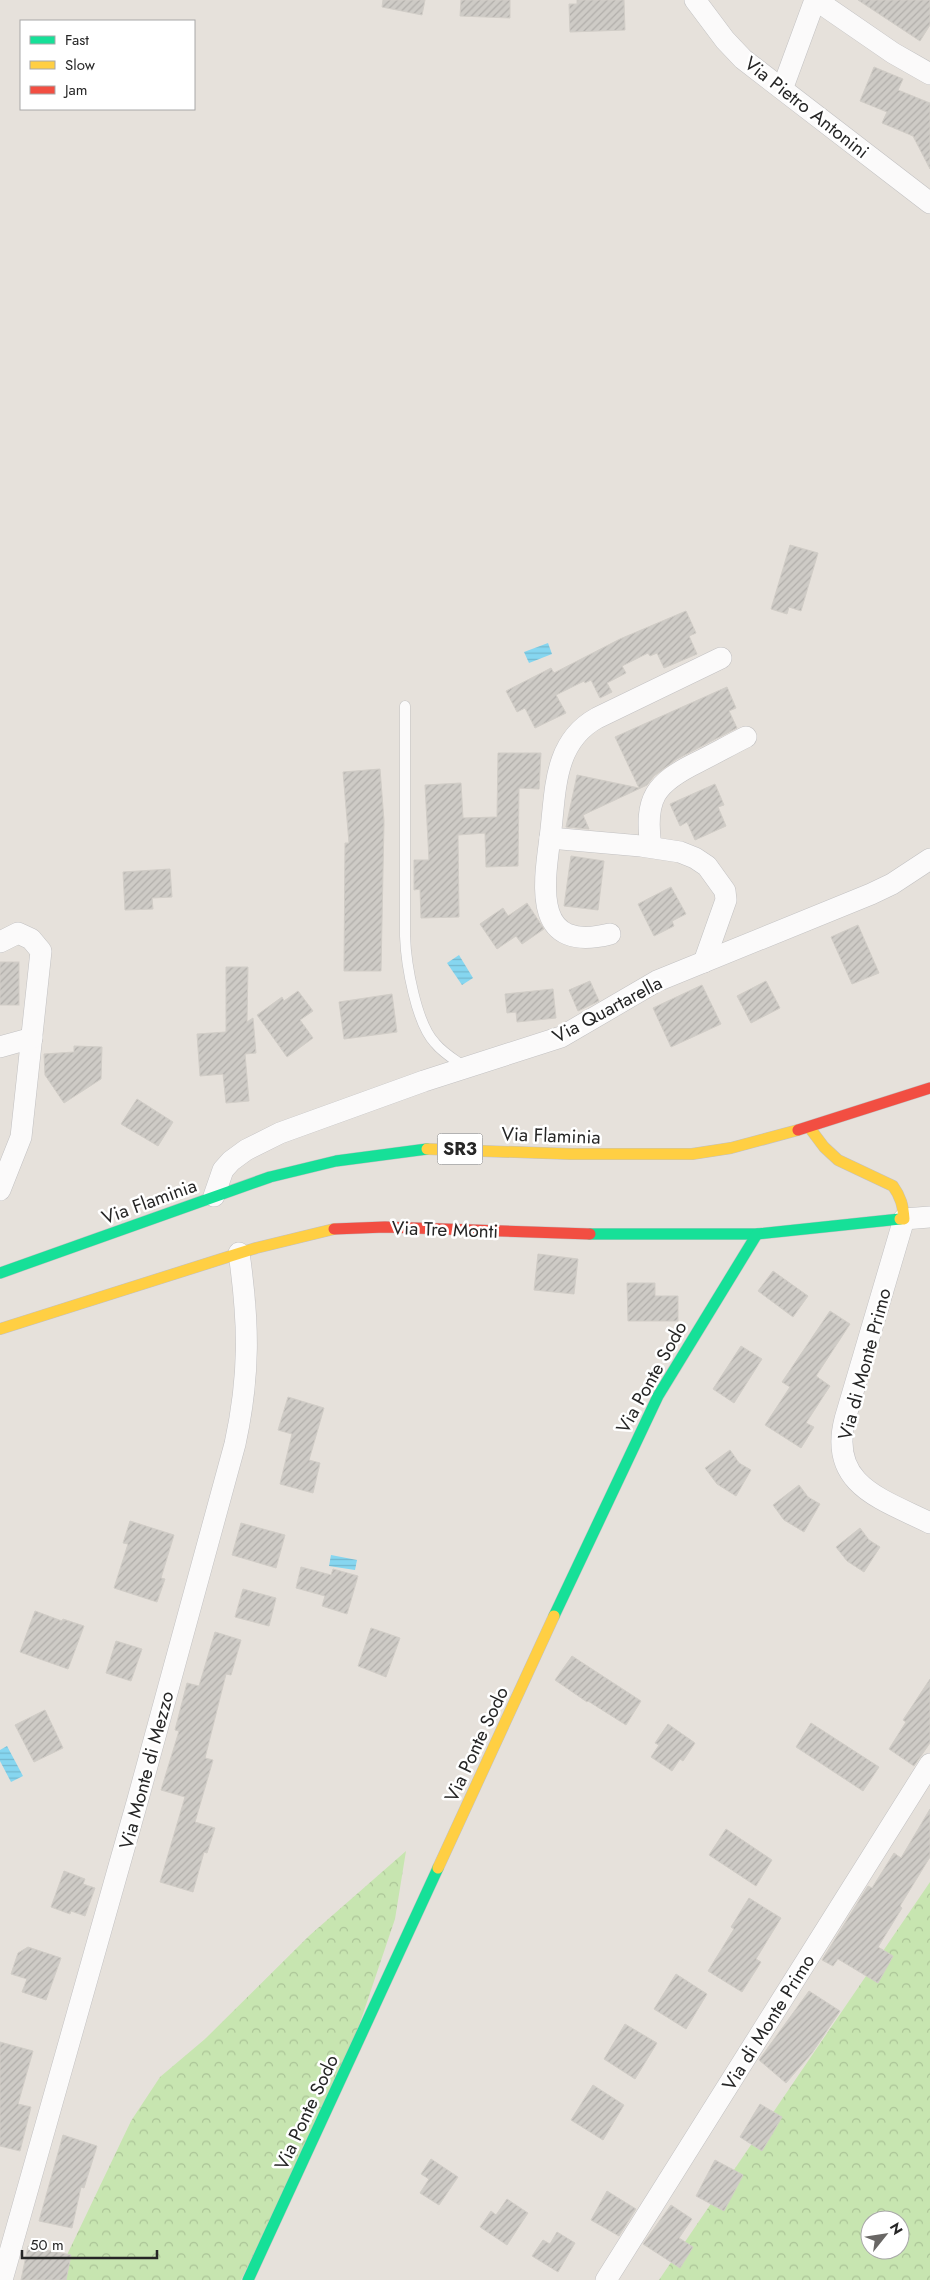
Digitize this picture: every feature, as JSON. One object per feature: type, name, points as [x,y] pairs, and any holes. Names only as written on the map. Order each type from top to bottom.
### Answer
[{"type":"street","name":"Via Pietro Antonini","points":[[696,0],[737,53],[930,203]]},
{"type":"street","points":[[782,87],[815,0],[893,53],[930,74]]},
{"type":"street","points":[[610,934],[589,939],[578,938],[566,933],[553,920],[547,908],[544,888],[562,759],[569,743],[578,731],[597,718],[721,658]]},
{"type":"street","points":[[651,847],[649,814],[655,794],[665,781],[680,770],[746,737]]},
{"type":"street","points":[[550,838],[674,850],[695,858],[711,871],[725,891],[726,905],[704,962]]},
{"type":"street","name":"Via Quartarella","points":[[214,1196],[223,1170],[231,1161],[263,1141],[280,1133],[424,1081],[570,1033],[638,990],[871,894],[892,884],[930,859]]},
{"type":"street","points":[[0,942],[18,933],[31,939],[41,951],[21,1137],[0,1190]]},
{"type":"street","points":[[0,1047],[32,1038]]},
{"type":"street","name":"Via Flaminia","points":[[0,1273],[270,1177],[336,1161],[379,1154],[450,1148],[571,1154],[692,1154],[752,1144],[930,1088]]},
{"type":"street","points":[[809,1127],[822,1145],[835,1158],[856,1169],[883,1178],[894,1186],[900,1198],[904,1219]]},
{"type":"street","name":"Via Tre Monti","points":[[0,1330],[239,1253],[305,1234],[354,1227],[630,1234],[757,1234],[930,1217]]},
{"type":"street","name":"Via di Monte Primo","points":[[904,1219],[845,1418],[841,1453],[850,1474],[863,1487],[930,1523]]},
{"type":"street","name":"Via Ponte Sodo","points":[[248,2280],[632,1448],[663,1388],[757,1234]]},
{"type":"street","name":"Via Monte di Mezzo","points":[[2,2280],[138,1799],[235,1444],[246,1385],[248,1347],[246,1304],[239,1253]]},
{"type":"street","name":"Via di Monte Primo","points":[[606,2280],[930,1764]]},
{"type":"lane","points":[[405,706],[405,936],[408,964],[421,1018],[427,1032],[441,1049],[466,1068]]},
{"type":"green space","points":[[406,1851],[395,1919],[344,2070],[241,2280],[55,2280],[131,2121],[160,2077],[205,2039],[310,1935]]},
{"type":"green space","points":[[930,1882],[930,2280],[659,2280]]},
{"type":"water","points":[[548,643],[552,654],[529,663],[524,652]]},
{"type":"water","points":[[459,955],[473,978],[462,985],[447,963]]},
{"type":"water","points":[[331,1555],[357,1560],[355,1570],[329,1566]]},
{"type":"water","points":[[7,1746],[23,1776],[11,1782],[0,1761],[0,1750]]},
{"type":"building","points":[[383,0],[425,0],[422,15],[382,7]]},
{"type":"building","points":[[461,0],[510,0],[510,18],[460,16]]},
{"type":"building","points":[[577,0],[624,0],[625,30],[570,32],[569,4],[577,4]]},
{"type":"building","points":[[858,0],[930,0],[930,25],[920,41]]},
{"type":"building","points":[[874,67],[903,79],[898,90],[930,103],[930,169],[913,136],[882,123],[887,112],[860,101]]},
{"type":"building","points":[[790,545],[818,553],[801,611],[789,607],[787,614],[771,609]]},
{"type":"building","points":[[686,611],[696,633],[689,636],[697,654],[664,668],[657,653],[650,656],[648,653],[622,666],[626,673],[607,683],[612,692],[600,698],[591,680],[585,683],[584,681],[556,695],[566,713],[535,728],[525,708],[517,712],[506,691],[551,668],[554,673],[620,639]]},
{"type":"building","points":[[727,687],[736,708],[729,711],[737,728],[677,759],[654,776],[647,785],[583,815],[589,829],[566,827],[577,775],[639,788],[615,737]]},
{"type":"building","points":[[498,753],[541,753],[539,789],[519,788],[518,866],[486,867],[485,833],[458,835],[459,917],[421,918],[420,889],[414,890],[414,860],[429,860],[425,785],[461,783],[463,818],[497,817]]},
{"type":"building","points":[[380,769],[384,821],[381,971],[344,971],[345,843],[349,843],[343,772]]},
{"type":"building","points":[[715,784],[724,805],[718,807],[726,826],[695,840],[687,822],[680,826],[670,804]]},
{"type":"building","points":[[571,856],[604,861],[598,910],[564,906]]},
{"type":"building","points":[[170,869],[172,897],[152,898],[153,909],[125,910],[123,872]]},
{"type":"building","points":[[671,887],[686,914],[672,921],[674,926],[654,936],[638,904]]},
{"type":"building","points":[[527,903],[544,929],[522,944],[516,936],[497,949],[480,924],[503,908],[508,916]]},
{"type":"building","points":[[858,925],[879,973],[852,984],[831,937]]},
{"type":"building","points":[[0,962],[19,962],[19,1005],[0,1005]]},
{"type":"building","points":[[226,967],[248,967],[247,1022],[253,1018],[256,1053],[245,1054],[249,1101],[226,1103],[223,1074],[200,1076],[197,1034],[226,1032]]},
{"type":"building","points":[[590,981],[599,1001],[578,1011],[569,990]]},
{"type":"building","points":[[766,981],[780,1008],[751,1023],[737,996]]},
{"type":"building","points":[[702,985],[721,1024],[671,1047],[653,1008]]},
{"type":"building","points":[[553,989],[556,1018],[517,1022],[516,1012],[507,1013],[505,994]]},
{"type":"building","points":[[298,991],[313,1011],[300,1020],[313,1038],[287,1057],[257,1015],[282,997],[284,1001]]},
{"type":"building","points":[[392,994],[397,1032],[344,1039],[339,1002]]},
{"type":"building","points":[[74,1046],[102,1047],[101,1079],[64,1103],[45,1075],[44,1054],[74,1052]]},
{"type":"building","points":[[137,1099],[173,1122],[158,1146],[121,1124]]},
{"type":"building","points":[[538,1254],[578,1259],[574,1294],[534,1290]]},
{"type":"building","points":[[773,1271],[808,1296],[793,1317],[758,1291]]},
{"type":"building","points":[[627,1283],[655,1283],[655,1296],[678,1296],[678,1321],[628,1321]]},
{"type":"building","points":[[830,1311],[850,1324],[816,1376],[830,1386],[806,1423],[814,1427],[801,1448],[765,1425],[790,1387],[782,1382]]},
{"type":"building","points":[[741,1346],[762,1359],[734,1403],[713,1389]]},
{"type":"building","points":[[288,1397],[324,1408],[309,1460],[320,1463],[313,1493],[280,1484],[292,1434],[278,1430]]},
{"type":"building","points":[[730,1450],[739,1463],[751,1470],[736,1496],[717,1484],[705,1468]]},
{"type":"building","points":[[799,1485],[808,1497],[820,1504],[804,1532],[784,1520],[773,1505]]},
{"type":"building","points":[[130,1521],[174,1535],[161,1578],[165,1579],[157,1602],[114,1588],[128,1544],[123,1543]]},
{"type":"building","points":[[241,1523],[285,1535],[276,1568],[232,1555]]},
{"type":"building","points":[[860,1528],[869,1540],[880,1547],[864,1572],[847,1561],[836,1547]]},
{"type":"building","points":[[301,1567],[331,1575],[333,1569],[358,1576],[347,1614],[322,1606],[325,1596],[296,1588]]},
{"type":"building","points":[[243,1589],[276,1598],[269,1626],[235,1617]]},
{"type":"building","points":[[35,1611],[62,1621],[63,1619],[84,1626],[68,1669],[20,1652]]},
{"type":"building","points":[[371,1628],[400,1638],[386,1677],[358,1666]]},
{"type":"building","points":[[215,1632],[241,1640],[231,1675],[226,1674],[205,1758],[213,1760],[195,1822],[215,1828],[207,1853],[204,1852],[193,1892],[160,1882],[185,1797],[161,1790],[179,1731],[175,1730],[187,1683],[199,1686]]},
{"type":"building","points":[[116,1641],[142,1649],[131,1681],[106,1673]]},
{"type":"building","points":[[572,1656],[641,1701],[626,1725],[555,1680]]},
{"type":"building","points":[[930,1679],[930,1743],[914,1766],[889,1749],[906,1722],[903,1720]]},
{"type":"building","points":[[45,1710],[63,1748],[34,1762],[15,1725]]},
{"type":"building","points":[[811,1723],[879,1767],[863,1791],[796,1747]]},
{"type":"building","points":[[668,1724],[695,1743],[683,1761],[680,1759],[672,1771],[651,1757],[659,1745],[655,1743]]},
{"type":"building","points":[[930,1809],[930,1857],[878,1947],[893,1956],[878,1983],[838,1959],[833,1966],[822,1960],[868,1886],[872,1888],[894,1853],[901,1858]]},
{"type":"building","points":[[726,1829],[772,1860],[756,1886],[709,1855]]},
{"type":"building","points":[[64,1871],[85,1879],[83,1884],[95,1888],[85,1916],[71,1911],[70,1914],[51,1907]]},
{"type":"building","points":[[749,1898],[781,1918],[756,1959],[761,1962],[742,1992],[708,1971],[734,1929],[731,1927]]},
{"type":"building","points":[[28,1947],[61,1958],[46,2000],[22,1992],[27,1979],[11,1974],[18,1953]]},
{"type":"building","points":[[676,1974],[707,1994],[686,2029],[654,2009]]},
{"type":"building","points":[[809,1991],[840,2011],[812,2053],[786,2083],[759,2060]]},
{"type":"building","points":[[625,2024],[657,2043],[635,2079],[604,2059]]},
{"type":"building","points":[[0,2042],[33,2051],[18,2104],[31,2107],[20,2151],[0,2146]]},
{"type":"building","points":[[593,2085],[624,2105],[603,2140],[571,2120]]},
{"type":"building","points":[[760,2104],[782,2117],[762,2151],[740,2137]]},
{"type":"building","points":[[63,2135],[97,2146],[84,2188],[81,2187],[72,2228],[39,2221]]},
{"type":"building","points":[[431,2159],[458,2177],[439,2205],[420,2193],[429,2179],[421,2174]]},
{"type":"building","points":[[715,2160],[743,2175],[724,2211],[696,2196]]},
{"type":"building","points":[[607,2191],[636,2209],[619,2236],[591,2220]]},
{"type":"building","points":[[507,2199],[528,2213],[507,2245],[480,2227],[491,2211],[496,2215]]},
{"type":"building","points":[[671,2205],[692,2219],[679,2238],[693,2247],[680,2268],[643,2244]]},
{"type":"building","points":[[557,2232],[575,2243],[558,2272],[532,2256],[543,2240],[550,2244]]},
{"type":"building","points":[[28,2246],[71,2255],[66,2280],[21,2280]]},
{"type":"traffic: fast","points":[[0,1273],[270,1177],[336,1161],[427,1149]]},
{"type":"traffic: fast","points":[[590,1234],[757,1234],[900,1219]]},
{"type":"traffic: fast","points":[[554,1616],[658,1396],[757,1234]]},
{"type":"traffic: fast","points":[[248,2280],[438,1868]]},
{"type":"traffic: slow","points":[[809,1127],[824,1147],[838,1160],[893,1186],[902,1206],[904,1219],[900,1219]]},
{"type":"traffic: slow","points":[[427,1149],[571,1154],[692,1154],[731,1148],[798,1130]]},
{"type":"traffic: slow","points":[[0,1329],[256,1248],[334,1229]]},
{"type":"traffic: slow","points":[[438,1868],[554,1616]]},
{"type":"traffic: jam","points":[[798,1130],[930,1088]]},
{"type":"traffic: jam","points":[[334,1229],[385,1227],[590,1234]]}]
